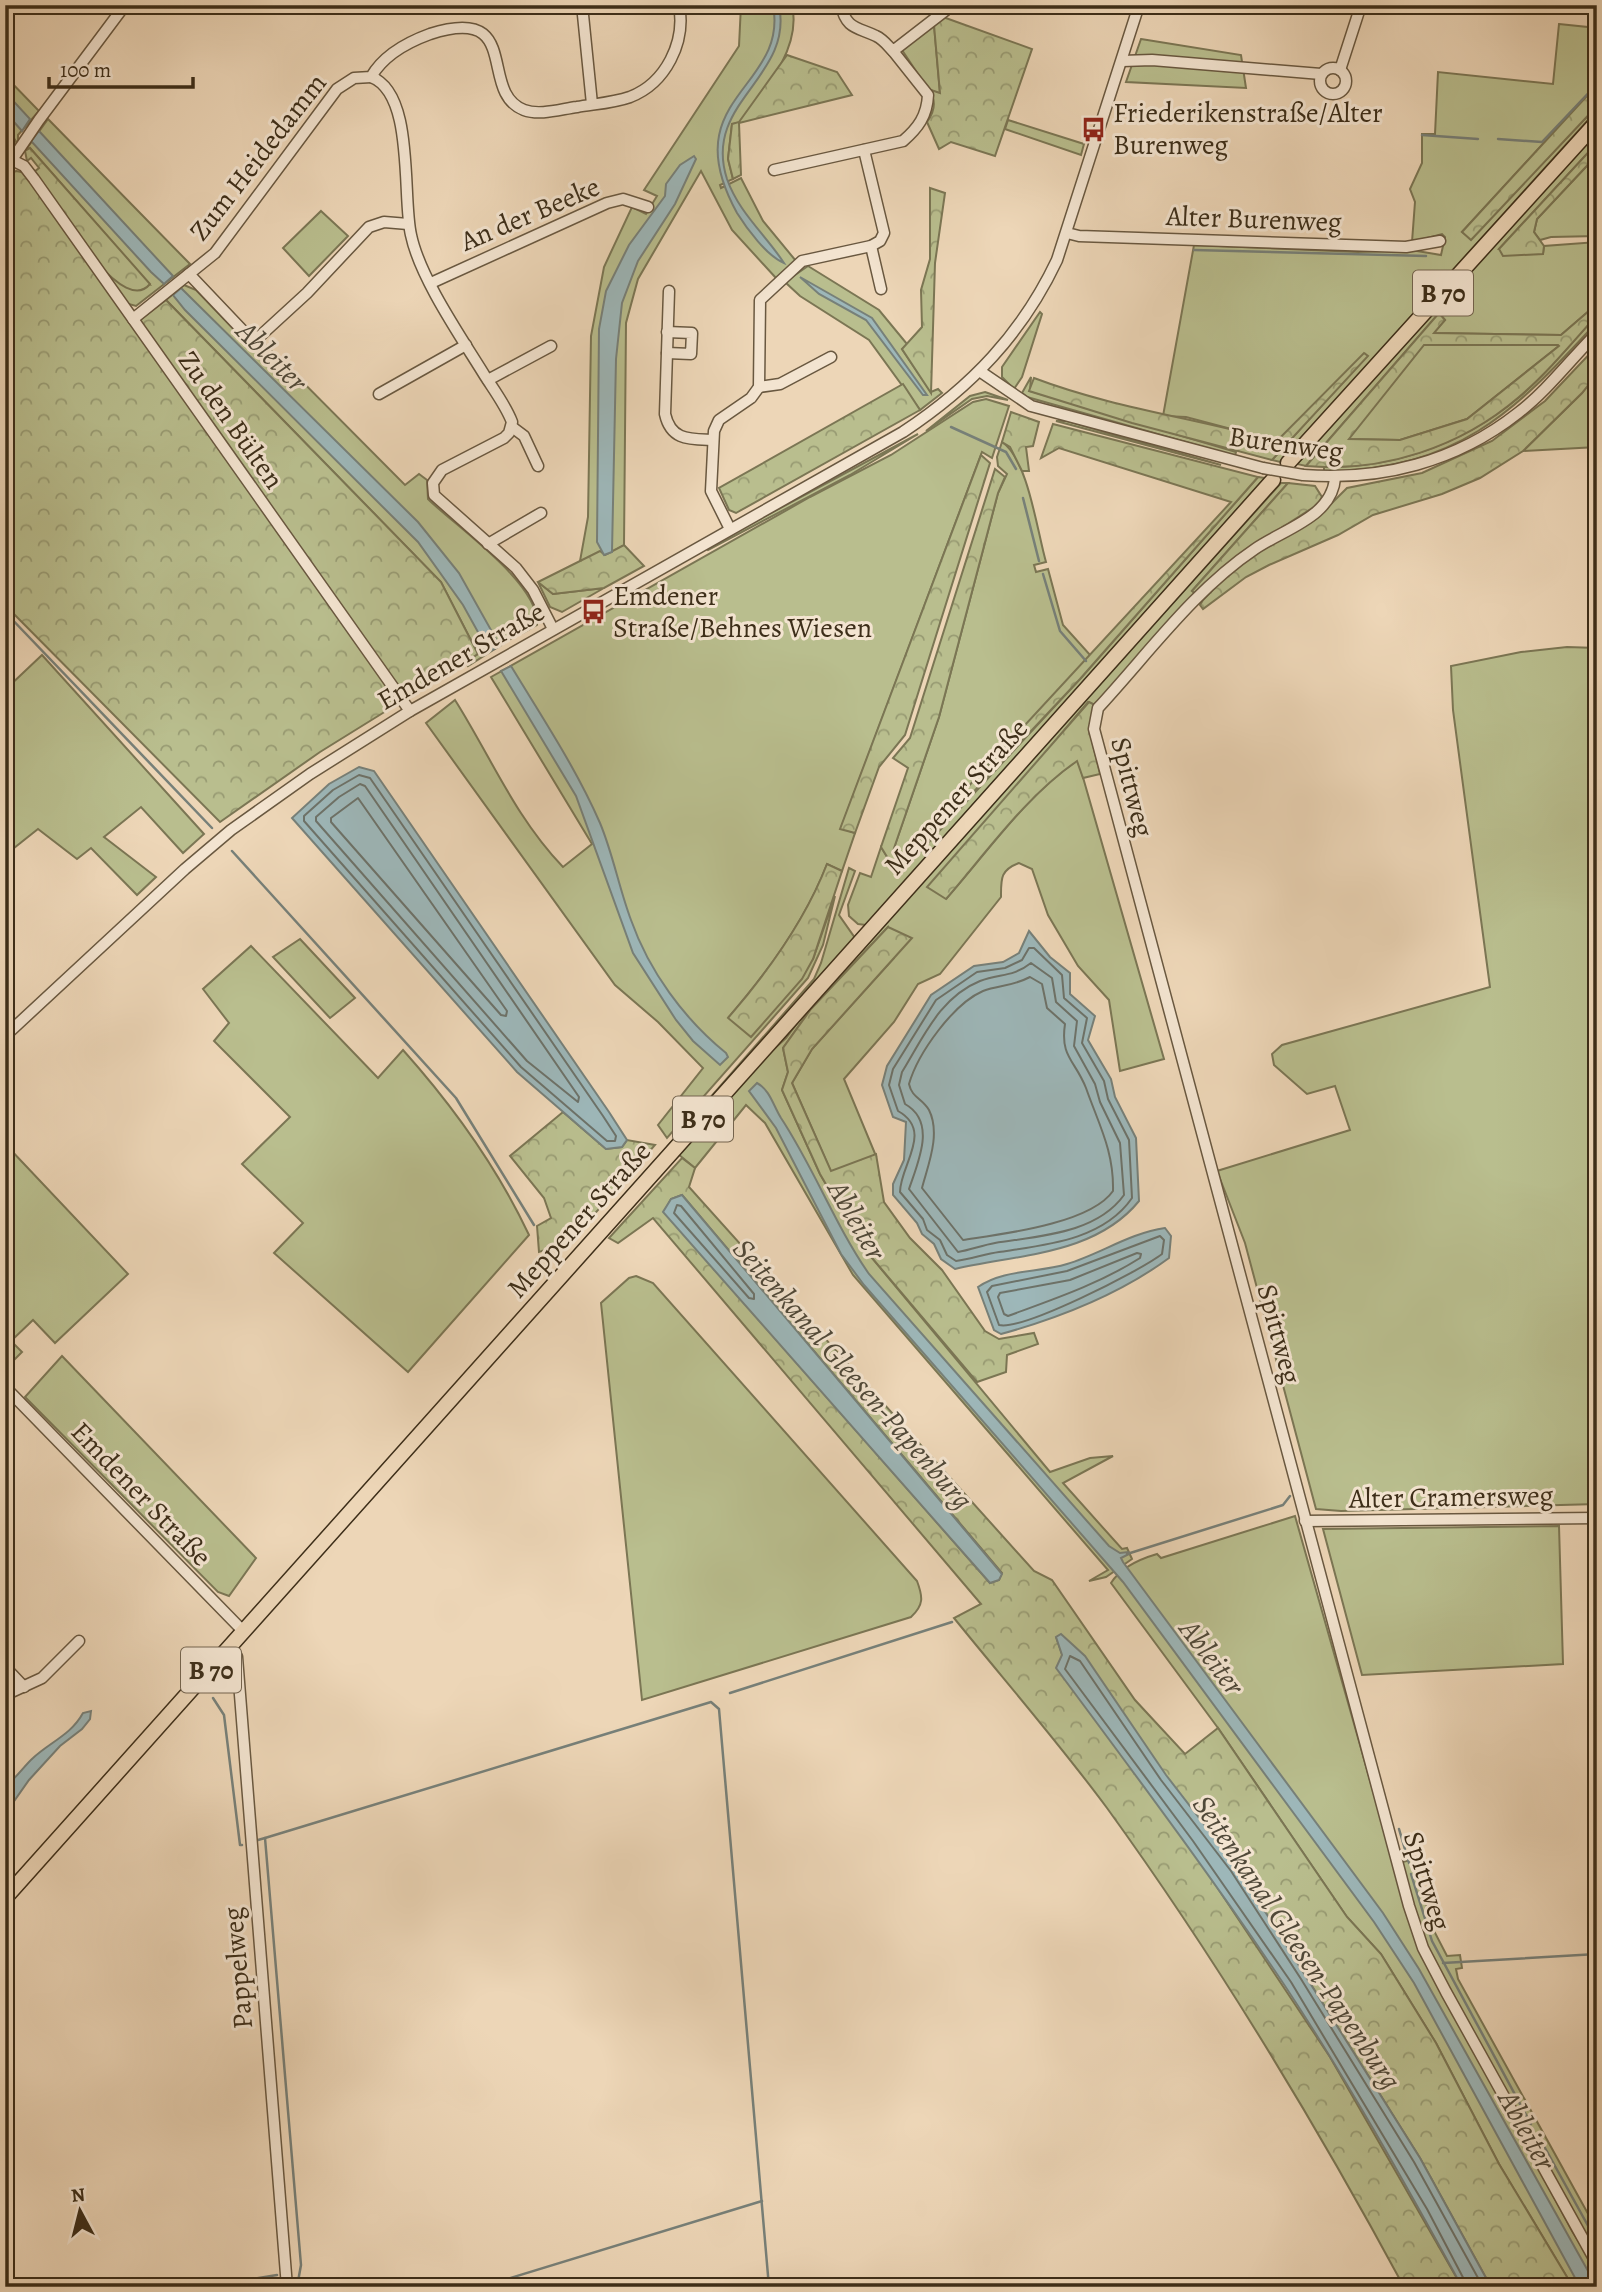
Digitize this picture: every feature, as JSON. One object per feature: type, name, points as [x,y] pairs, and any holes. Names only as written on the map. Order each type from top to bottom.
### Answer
[{"type":"main road","name":"B 70","points":[[1288,463],[1597,122]]},
{"type":"main road","name":"Meppener Straße","points":[[5,1898],[232,1647],[1268,474]]},
{"type":"street","points":[[5,170],[125,5]]},
{"type":"street","points":[[582,5],[592,104]]},
{"type":"street","name":"Zum Heidedamm","points":[[132,319],[228,239],[337,89],[354,78],[370,77],[377,66],[414,40],[456,27],[478,30],[491,44],[508,96],[520,109],[541,113],[632,96],[659,77],[676,48],[681,23],[679,5]]},
{"type":"street","points":[[774,170],[903,141],[916,129],[927,111],[928,96],[893,51],[879,36],[855,30],[844,19],[841,5]]},
{"type":"street","points":[[893,51],[946,10],[946,5]]},
{"type":"street","name":"Emdener Straße","points":[[5,1037],[128,920],[231,830],[310,774],[410,711],[902,432],[939,408],[981,372],[1029,312],[1045,285],[1067,233],[1139,5]]},
{"type":"street","points":[[1321,74],[1320,83],[1324,90],[1336,94],[1343,89],[1346,81],[1340,70],[1361,5]]},
{"type":"street","points":[[1125,49],[1152,60]]},
{"type":"street","points":[[1122,61],[1152,60],[1321,74],[1332,68],[1340,70]]},
{"type":"street","points":[[370,77],[384,84],[389,92],[401,132],[406,163],[408,224],[417,254],[466,345],[510,417],[512,427],[524,436],[538,466]]},
{"type":"street","points":[[730,529],[711,491],[713,440],[719,420],[751,398],[759,387],[761,300],[802,261],[880,242],[884,233],[864,150]]},
{"type":"street","name":"Zu den Bülten","points":[[12,160],[24,166],[34,179],[410,711]]},
{"type":"street","name":"An der Beeke","points":[[431,283],[607,203],[623,199],[648,207]]},
{"type":"street","name":"Zum Heidedamm","points":[[189,274],[246,334],[252,337],[264,336],[369,227],[384,222],[408,224]]},
{"type":"street","name":"Alter Burenweg","points":[[1067,233],[1079,236],[1406,247],[1440,242]]},
{"type":"street","points":[[871,246],[881,289]]},
{"type":"street","points":[[669,291],[665,414],[668,427],[677,436],[713,440]]},
{"type":"street","points":[[667,332],[692,333],[691,354],[667,352]]},
{"type":"street","name":"Burenweg","points":[[981,372],[1031,406],[1268,474],[1335,478],[1381,474],[1423,465],[1474,443],[1520,412],[1597,333]]},
{"type":"street","points":[[379,394],[466,345]]},
{"type":"street","points":[[488,380],[551,346]]},
{"type":"street","points":[[759,387],[780,384],[831,357]]},
{"type":"street","points":[[512,427],[504,438],[442,470],[433,483],[437,500],[516,568],[533,590],[554,629]]},
{"type":"street","name":"Spittweg","points":[[1335,478],[1332,496],[1317,513],[1257,548],[1219,575],[1098,708],[1094,729],[1409,1906],[1423,1948],[1597,2264]]},
{"type":"street","points":[[488,544],[541,513]]},
{"type":"street","name":"Emdener Straße","points":[[5,1387],[244,1632]]},
{"type":"street","name":"Alter Cramersweg","points":[[1306,1521],[1597,1518]]},
{"type":"street","points":[[5,1695],[42,1678],[79,1641]]},
{"type":"street","name":"Pappelweg","points":[[232,1647],[237,1657],[287,2287]]},
{"type":"street","points":[[5,1667],[24,1687]]},
{"type":"green space","points":[[741,5],[792,5],[794,21],[791,38],[779,68],[739,123],[732,124],[728,159],[733,179],[720,185],[721,188],[741,178],[763,221],[796,261],[776,278],[732,230],[701,171],[638,279],[626,323],[624,545],[612,552],[580,561],[588,517],[591,336],[604,267],[632,207],[646,214],[657,196],[644,190],[739,46]]},
{"type":"green space","points":[[943,17],[1032,49],[995,156],[951,142],[939,149],[927,122],[934,106],[928,89],[940,93],[934,25]]},
{"type":"green space","points":[[1559,24],[1597,28],[1597,85],[1462,232],[1471,239],[1597,106],[1597,110],[1280,462],[1272,460],[1367,356],[1365,354],[1277,441],[1186,417],[1163,416],[1194,245],[1358,252],[1411,250],[1441,255],[1445,237],[1442,234],[1412,242],[1415,202],[1410,189],[1422,163],[1422,134],[1435,134],[1438,72],[1553,84]]},
{"type":"green space","points":[[934,25],[940,94],[928,89],[902,50]]},
{"type":"green space","points":[[1141,39],[1241,55],[1246,88],[1126,82]]},
{"type":"green space","points":[[787,55],[837,72],[852,95],[739,123],[741,175],[733,179],[728,159],[732,124],[739,122]]},
{"type":"green space","points":[[5,76],[39,111],[18,135],[18,145],[5,124]]},
{"type":"green space","points":[[1597,85],[1597,106],[1471,240],[1462,232]]},
{"type":"green space","points":[[48,119],[190,264],[136,306],[125,303],[102,270],[149,284],[30,148],[25,151]]},
{"type":"green space","points":[[1008,120],[1084,144],[1081,155],[1005,129]]},
{"type":"green space","points":[[5,124],[18,145],[5,165]]},
{"type":"green space","points":[[1597,130],[1597,143],[1499,249],[1543,254],[1544,246],[1597,242],[1597,304],[1561,335],[1433,333],[1445,320],[1439,313],[1306,466],[1297,464]]},
{"type":"green space","points":[[1597,143],[1597,155],[1537,219],[1534,232],[1544,246],[1543,254],[1503,256],[1499,249]]},
{"type":"green space","points":[[30,148],[150,284],[137,290],[121,285],[104,270],[70,227],[34,172],[39,168],[31,158],[27,161],[25,151]]},
{"type":"green space","points":[[1597,155],[1597,236],[1551,237],[1540,240],[1534,232],[1537,219]]},
{"type":"green space","points":[[16,171],[27,173],[140,320],[166,300],[441,582],[478,654],[320,752],[220,822],[5,605],[5,174],[8,176]]},
{"type":"green space","points":[[930,188],[945,193],[935,263],[931,393],[902,349],[922,327],[921,290],[930,259]]},
{"type":"green space","points":[[321,211],[348,236],[309,276],[283,248]]},
{"type":"green space","points":[[808,266],[879,310],[907,344],[902,349],[931,392],[938,389],[942,393],[920,410],[869,340],[800,296],[785,282]]},
{"type":"green space","points":[[184,285],[196,290],[243,339],[253,344],[263,342],[405,485],[419,474],[427,480],[428,499],[511,574],[535,609],[537,625],[523,633],[521,630],[514,633],[515,636],[468,666],[466,662],[478,654],[441,582],[166,300]]},
{"type":"green space","points":[[1597,304],[1597,315],[1559,358],[1519,397],[1472,430],[1420,453],[1392,460],[1364,465],[1306,466],[1439,313],[1445,320],[1434,333],[1561,335]],"holes":[[[1424,345],[1558,345],[1467,419],[1400,440],[1349,439]]]},
{"type":"green space","points":[[1040,312],[1042,314],[1022,377],[1014,389],[1002,377],[1002,367]]},
{"type":"green space","points":[[1597,315],[1597,322],[1537,385],[1478,431],[1447,448],[1411,460],[1371,468],[1324,472],[1324,467],[1377,463],[1427,450],[1475,428],[1529,389]]},
{"type":"green space","points":[[1424,344],[1560,345],[1467,419],[1400,440],[1348,439]]},
{"type":"green space","points":[[1597,346],[1597,374],[1582,393],[1523,451],[1480,478],[1442,494],[1373,515],[1338,535],[1246,577],[1203,609],[1200,605],[1234,568],[1326,509],[1347,488],[1422,473],[1492,441],[1545,401]]},
{"type":"green space","points":[[1364,353],[1368,356],[1272,460],[1132,423],[1029,391],[1034,378],[1124,405],[1277,441]]},
{"type":"green space","points":[[1597,374],[1597,447],[1523,451],[1582,393]]},
{"type":"green space","points":[[1031,377],[1030,391],[1236,452],[1235,456],[1027,397],[1022,393]]},
{"type":"green space","points":[[903,384],[920,410],[736,513],[729,510],[719,488]]},
{"type":"green space","points":[[985,392],[1008,400],[987,396],[972,399],[926,431],[970,396]]},
{"type":"green space","points":[[986,399],[1009,406],[992,458],[982,452],[841,828],[855,833],[842,871],[827,864],[797,926],[757,983],[728,1018],[813,959],[835,896],[823,945],[808,978],[667,1138],[658,1125],[703,1068],[658,1022],[615,985],[426,723],[455,700],[517,807],[563,867],[592,844],[491,677],[810,497],[891,455],[973,402]]},
{"type":"green space","points":[[1011,412],[1039,422],[1033,446],[1026,447],[1029,471],[1022,471],[1010,447],[1002,442]]},
{"type":"green space","points":[[1056,421],[1067,421],[1221,465]]},
{"type":"green space","points":[[1053,424],[1258,477],[1080,679],[897,873],[881,847],[908,768],[893,758],[910,738],[995,469],[1005,477],[998,493],[939,717],[893,851],[905,855],[1231,502],[1059,448],[1041,458]]},
{"type":"green space","points":[[918,434],[850,475],[708,550],[706,548]]},
{"type":"green space","points":[[1002,442],[1019,464],[1030,497],[1046,562],[1034,565],[1036,572],[1048,569],[1063,625],[1091,656],[906,855],[893,851],[939,717],[998,493],[1007,474],[998,466],[997,457]]},
{"type":"green space","points":[[981,455],[990,463],[905,735],[879,767],[855,833],[840,829]]},
{"type":"green space","points":[[1258,477],[1265,478],[866,925],[858,924],[849,916],[848,905],[860,873],[871,877],[881,847],[897,873],[917,855],[1080,679]]},
{"type":"green space","points":[[1281,483],[1288,483],[1192,591],[1197,595],[1095,705],[1088,702],[1018,785],[946,899],[1024,807],[1078,760],[1164,1059],[1120,1071],[1109,1000],[1078,966],[1048,915],[1032,869],[1019,863],[1005,872],[1001,897],[940,974],[918,984],[894,1022],[844,1079],[876,1156],[831,1172],[792,1083],[812,1049],[894,958],[888,927],[811,1009],[783,1048],[788,1072],[782,1090],[820,1174],[862,1246],[1050,1472],[1090,1458],[1113,1456],[1063,1483],[1122,1549],[1127,1548],[1132,1559],[1106,1577],[1089,1581],[1108,1570],[853,1275],[765,1123],[746,1105],[695,1168],[678,1154],[763,1059],[786,1038],[810,1006]]},
{"type":"green space","points":[[1288,483],[1315,486],[1322,497],[1317,505],[1275,532],[1197,595],[1192,591]]},
{"type":"green space","points":[[624,545],[644,566],[604,588],[553,594],[538,582],[600,551],[605,555]]},
{"type":"green space","points":[[538,582],[553,594],[604,588],[562,612],[550,607]]},
{"type":"green space","points":[[1567,647],[1597,648],[1597,1504],[1341,1511],[1316,1509],[1245,1243],[1217,1171],[1350,1130],[1335,1086],[1307,1094],[1274,1065],[1272,1054],[1282,1045],[1490,987],[1453,710],[1451,666],[1521,652]]},
{"type":"green space","points":[[42,655],[204,834],[183,853],[141,807],[104,837],[156,877],[137,895],[91,848],[77,859],[38,829],[14,848],[5,843],[5,690]]},
{"type":"green space","points":[[1089,702],[1095,705],[1090,732],[1100,774],[1083,778],[1077,761],[1058,775],[1024,808],[946,899],[927,887]]},
{"type":"green space","points":[[827,864],[842,871],[813,959],[802,979],[751,1037],[728,1018],[757,983],[797,926]]},
{"type":"green space","points":[[849,868],[855,871],[839,915],[855,938],[667,1147],[814,979]]},
{"type":"green space","points":[[888,927],[912,938],[812,1049],[792,1083],[831,1171],[876,1154],[884,1202],[910,1238],[942,1270],[985,1331],[999,1339],[1034,1333],[1038,1344],[1007,1355],[1006,1372],[977,1382],[862,1246],[820,1174],[782,1090],[788,1072],[783,1048],[811,1009]]},
{"type":"green space","points":[[300,939],[355,998],[330,1018],[273,957]]},
{"type":"green space","points":[[251,946],[378,1078],[403,1050],[473,1138],[503,1185],[529,1235],[408,1372],[274,1253],[303,1223],[242,1164],[290,1117],[214,1041],[229,1023],[203,989]]},
{"type":"green space","points":[[563,1112],[606,1149],[622,1147],[627,1140],[655,1145],[570,1242],[539,1252],[537,1226],[551,1218],[544,1198],[510,1156]]},
{"type":"green space","points":[[8,1147],[128,1274],[55,1343],[33,1320],[11,1341],[22,1352],[5,1369],[5,1150]]},
{"type":"green space","points":[[682,1158],[695,1168],[689,1187],[1034,1571],[1052,1580],[1135,1700],[1185,1754],[1218,1728],[1347,1917],[1381,1954],[1436,2043],[1499,2164],[1573,2287],[1491,2287],[1420,2158],[1237,1867],[1056,1637],[1062,1654],[1330,2057],[1462,2287],[1404,2287],[1300,2103],[1226,1983],[1148,1865],[1089,1784],[954,1618],[981,1604],[653,1218],[618,1243],[609,1238]],"holes":[[[682,1195],[1002,1573],[999,1580],[990,1583],[664,1212],[671,1199]]]},
{"type":"green space","points":[[636,1276],[653,1283],[917,1581],[921,1601],[911,1617],[642,1700],[601,1303],[629,1278]]},
{"type":"green space","points":[[62,1356],[256,1558],[229,1596],[218,1592],[25,1397]]},
{"type":"green space","points":[[1295,1516],[1412,1928],[1572,2231],[1597,2271],[1597,2287],[1573,2287],[1499,2164],[1436,2043],[1381,1954],[1347,1917],[1218,1728],[1111,1583],[1125,1568],[1144,1558],[1157,1554],[1161,1558]]},
{"type":"green space","points":[[1559,1526],[1563,1664],[1362,1675],[1323,1529]]},
{"type":"green space","points":[[1414,1859],[1433,1929],[1447,1956],[1460,1955],[1462,1968],[1456,1969],[1458,1979],[1597,2230],[1597,2259],[1445,1984],[1419,1927],[1399,1863]]},
{"type":"water","points":[[773,5],[779,5],[780,30],[774,52],[736,109],[727,130],[723,152],[727,179],[738,202],[784,263],[764,248],[737,213],[721,174],[718,143],[724,118],[765,57],[773,33]]},
{"type":"water","points":[[5,92],[30,119],[22,131],[5,112]]},
{"type":"water","points":[[39,131],[173,276],[164,284],[31,141]]},
{"type":"water","points":[[694,156],[696,159],[675,204],[638,261],[622,303],[616,359],[612,552],[604,555],[597,542],[599,329],[606,291],[629,245],[665,196],[666,184],[680,165]]},
{"type":"water","points":[[800,277],[872,318],[927,395],[923,395],[866,320],[819,294]]},
{"type":"water","points":[[181,288],[418,522],[459,573],[500,646],[489,652],[463,605],[418,542],[185,310],[173,295]]},
{"type":"water","points":[[511,666],[591,803],[605,835],[631,920],[648,958],[682,1009],[726,1053],[728,1057],[720,1065],[693,1041],[676,1020],[633,953],[576,796],[501,671]]},
{"type":"water","points":[[359,767],[374,771],[609,1112],[627,1140],[622,1147],[606,1149],[517,1072],[292,818],[329,784]]},
{"type":"water","points":[[1029,931],[1050,957],[1070,973],[1070,994],[1095,1016],[1088,1040],[1111,1079],[1115,1097],[1136,1138],[1139,1201],[1121,1219],[1078,1242],[1054,1250],[955,1269],[941,1259],[934,1244],[922,1234],[917,1223],[893,1195],[893,1184],[904,1160],[906,1122],[893,1117],[882,1085],[887,1066],[931,995],[974,966],[1003,962],[1019,953]]},
{"type":"water","points":[[757,1083],[771,1098],[869,1274],[1109,1546],[1120,1553],[1128,1552],[1129,1554],[1121,1558],[1123,1562],[1383,1913],[1419,1969],[1597,2287],[1580,2287],[1414,1983],[1374,1922],[1123,1582],[864,1285],[841,1254],[776,1128],[749,1091]]},
{"type":"water","points":[[682,1195],[1002,1574],[999,1580],[990,1583],[663,1212],[671,1199]]},
{"type":"water","points":[[1165,1228],[1171,1236],[1169,1258],[1130,1283],[1088,1304],[1045,1320],[1001,1334],[994,1330],[978,1287],[988,1281],[1010,1274],[1067,1264],[1140,1234]]},
{"type":"water","points":[[1061,1634],[1085,1656],[1166,1775],[1237,1867],[1420,2158],[1491,2287],[1462,2287],[1354,2097],[1285,1986],[1201,1865],[1056,1668],[1062,1655],[1056,1637]]},
{"type":"water","points":[[91,1711],[90,1719],[82,1729],[60,1746],[29,1780],[5,1814],[5,1786],[33,1758],[73,1727],[83,1713]]},
{"type":"waterway","points":[[1498,139],[1542,142],[1597,84]]},
{"type":"waterway","points":[[1422,135],[1478,139]]},
{"type":"waterway","points":[[1194,250],[1426,256]]},
{"type":"waterway","points":[[951,427],[1006,452],[1016,469]]},
{"type":"waterway","points":[[1023,498],[1039,561]]},
{"type":"waterway","points":[[1043,574],[1060,631],[1086,661]]},
{"type":"waterway","points":[[5,612],[212,828]]},
{"type":"waterway","points":[[232,851],[456,1098],[534,1225]]},
{"type":"waterway","points":[[1127,1554],[1283,1505],[1290,1496]]},
{"type":"waterway","points":[[730,1693],[952,1622]]},
{"type":"waterway","points":[[213,1698],[224,1715],[242,1845]]},
{"type":"waterway","points":[[265,1838],[711,1702],[719,1709],[769,2287]]},
{"type":"waterway","points":[[1399,1829],[1409,1863]]},
{"type":"waterway","points":[[258,1840],[265,1838],[301,2265],[297,2287]]},
{"type":"waterway","name":"Ableiter","points":[[1411,1874],[1432,1941],[1531,2124]]},
{"type":"waterway","points":[[1443,1963],[1597,1954]]},
{"type":"waterway","name":"Ableiter","points":[[1540,2139],[1597,2242]]},
{"type":"waterway","points":[[481,2287],[762,2201]]},
{"type":"waterway","points":[[204,2287],[277,2275]]},
{"type":"place","name":"Friederikenstraße/Alter Burenweg","points":[[1093,129]]},
{"type":"place","name":"Emdener Straße/Behnes Wiesen","points":[[593,612]]},
{"type":"water label","name":"Seitenkanal Gleesen-Papenburg","points":[[853,1374]]},
{"type":"water label","name":"Seitenkanal Gleesen-Papenburg","points":[[1297,1942]]}]
